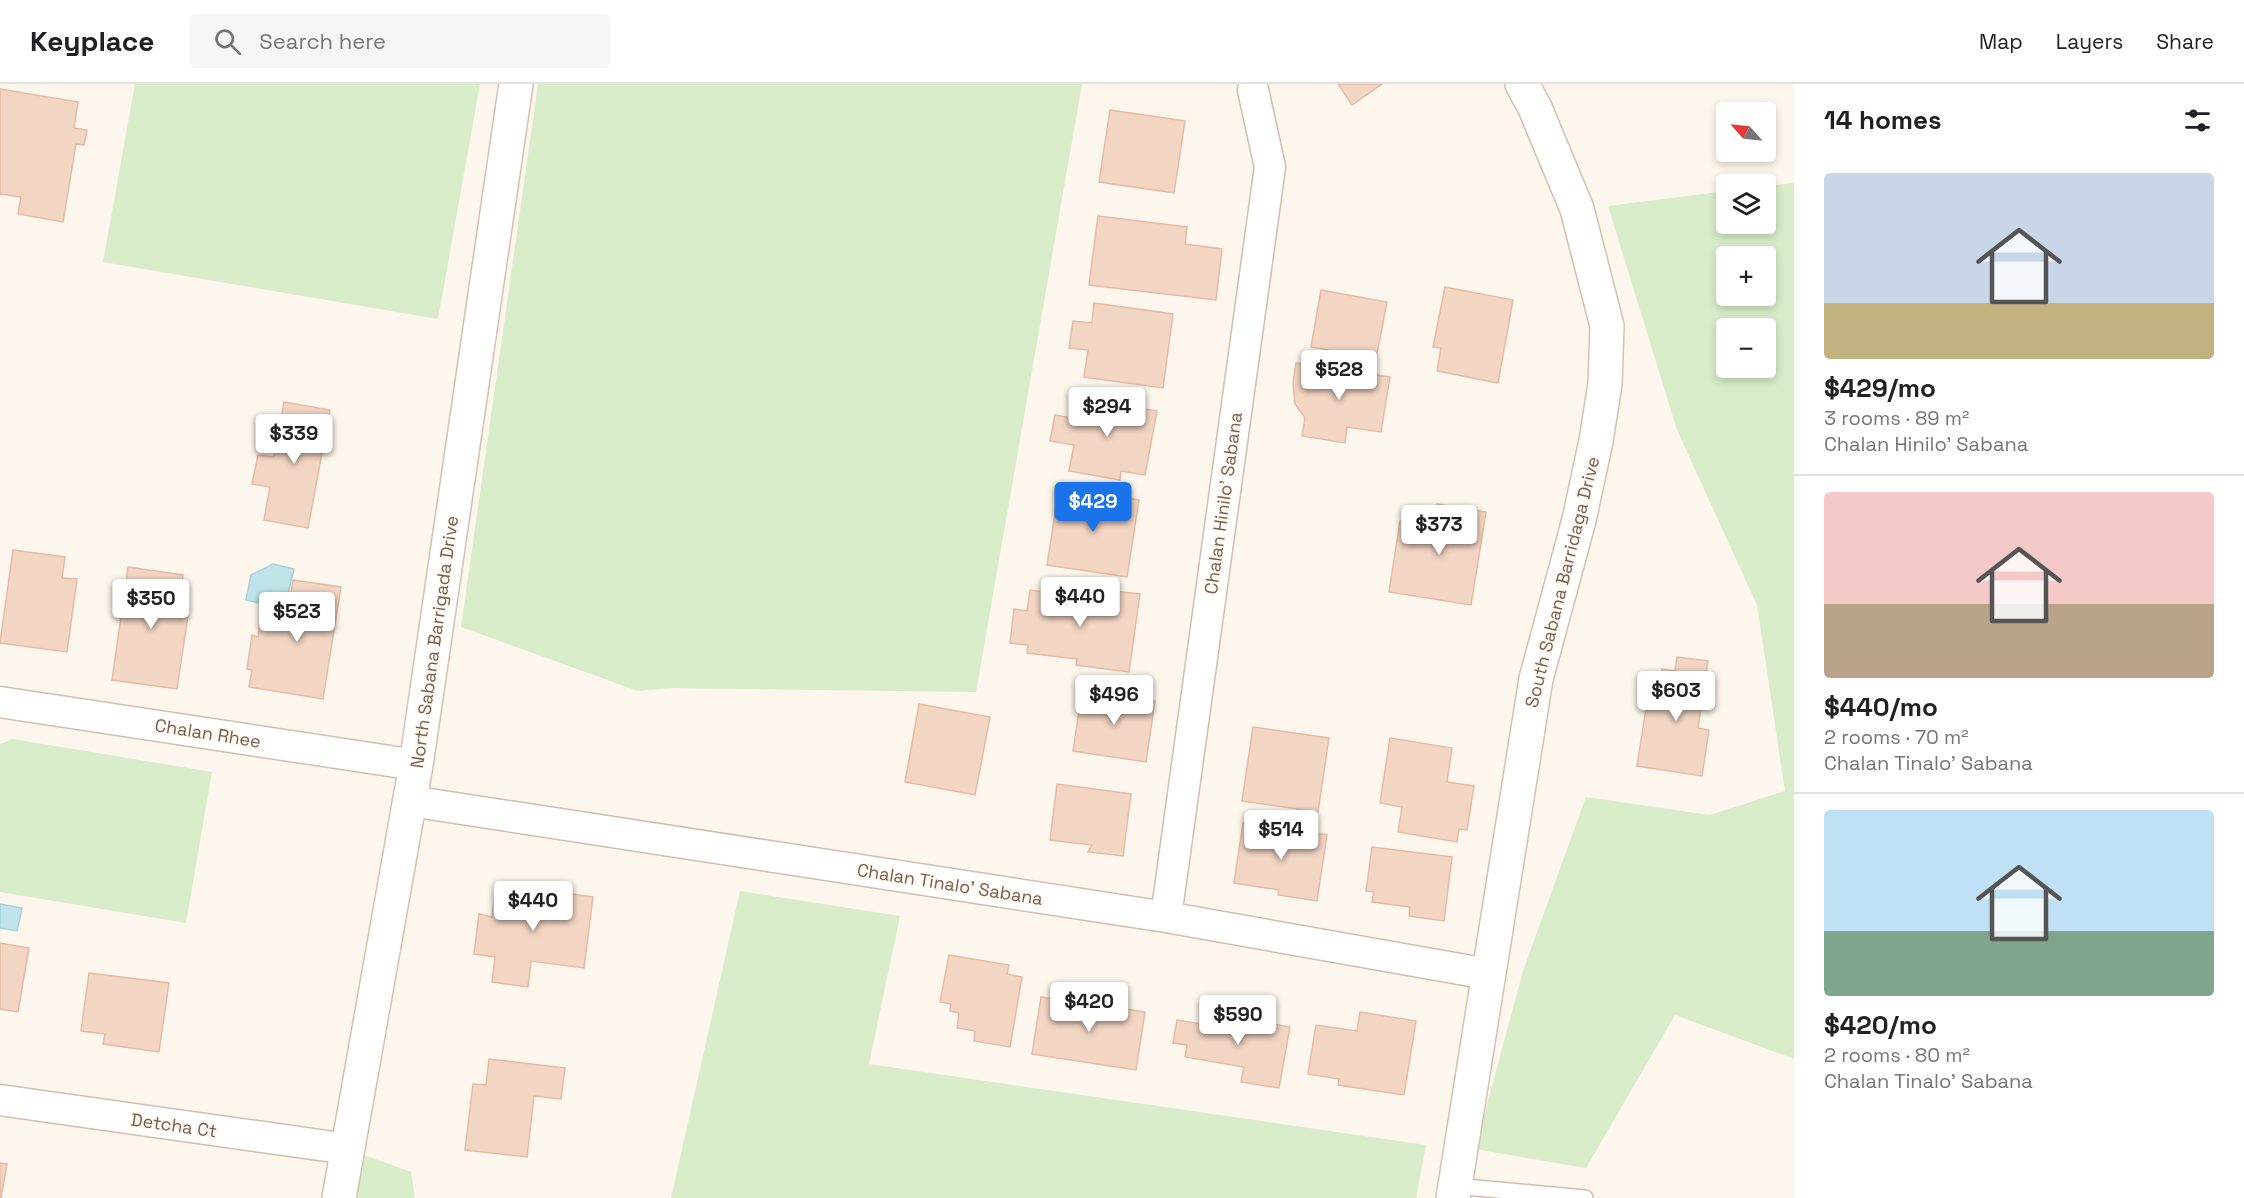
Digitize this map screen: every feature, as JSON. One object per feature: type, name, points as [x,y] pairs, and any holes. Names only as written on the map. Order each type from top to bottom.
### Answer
[{"type":"main road","name":"North Sabana Barrigada Drive","points":[[339,1198],[416,765],[516,84]]},
{"type":"main road","name":"South Sabana Barridaga Drive","points":[[1454,1192],[1536,679],[1579,520],[1596,441],[1605,384],[1607,326],[1577,209],[1535,108],[1522,84]]},
{"type":"street","name":"Chalan Hinilo' Sabana","points":[[1166,917],[1270,167],[1253,90]]},
{"type":"street","name":"Chalan Rhee","points":[[0,702],[416,765]]},
{"type":"street","name":"Chalan Tinalo' Sabana","points":[[410,801],[1166,917],[1488,974]]},
{"type":"street","name":"Detcha Ct","points":[[0,1100],[348,1149]]},
{"type":"lane","points":[[1454,1192],[1585,1198]]},
{"type":"green space","points":[[135,84],[480,84],[438,319],[103,262]]},
{"type":"green space","points":[[538,84],[1082,84],[976,692],[670,688],[638,691],[461,627]]},
{"type":"green space","points":[[1794,183],[1794,1059],[1675,1015],[1586,1168],[1475,1149],[1523,971],[1586,797],[1710,815],[1785,791],[1757,605],[1677,430],[1608,206],[1716,192],[1716,234],[1776,234],[1776,185]]},
{"type":"green space","points":[[13,739],[212,772],[186,923],[0,892],[0,744]]},
{"type":"green space","points":[[740,891],[900,916],[869,1064],[1426,1145],[1416,1198],[671,1198]]},
{"type":"green space","points":[[348,1149],[411,1172],[415,1198],[342,1198]]},
{"type":"water","points":[[273,564],[294,569],[287,598],[260,603],[246,600],[251,575]]},
{"type":"water","points":[[0,904],[22,908],[17,931],[0,928]]},
{"type":"building","points":[[1338,84],[1382,84],[1352,105]]},
{"type":"building","points":[[0,89],[78,102],[74,128],[87,130],[84,145],[76,144],[63,222],[18,214],[21,197],[0,194]]},
{"type":"building","points":[[1110,110],[1185,121],[1174,193],[1099,182]]},
{"type":"building","points":[[1098,216],[1187,227],[1185,244],[1222,249],[1216,300],[1089,285]]},
{"type":"building","points":[[1445,287],[1513,300],[1498,383],[1437,371],[1441,348],[1433,347]]},
{"type":"building","points":[[1321,290],[1387,302],[1376,359],[1311,347]]},
{"type":"building","points":[[1094,303],[1173,314],[1163,388],[1084,377],[1088,350],[1069,348],[1073,321],[1092,323]]},
{"type":"building","points":[[1296,363],[1390,377],[1381,432],[1347,427],[1345,443],[1302,436],[1305,418],[1295,404],[1293,383]]},
{"type":"building","points":[[1080,398],[1157,411],[1145,475],[1121,471],[1120,480],[1069,471],[1074,445],[1050,441],[1055,415],[1076,419]]},
{"type":"building","points":[[284,402],[330,410],[308,528],[264,520],[270,487],[252,484],[258,455],[274,457]]},
{"type":"building","points":[[1059,488],[1139,500],[1127,577],[1047,565]]},
{"type":"building","points":[[1437,504],[1486,512],[1471,605],[1389,592],[1400,521],[1434,527]]},
{"type":"building","points":[[13,550],[65,557],[62,578],[77,579],[67,652],[0,643]]},
{"type":"building","points":[[128,567],[183,575],[180,600],[189,609],[177,689],[112,680]]},
{"type":"building","points":[[293,580],[341,587],[323,699],[249,687],[252,670],[247,669],[252,635],[258,637],[260,619],[286,622]]},
{"type":"building","points":[[1096,589],[1140,594],[1129,672],[1076,665],[1077,659],[1027,653],[1028,645],[1010,643],[1014,609],[1027,611],[1030,590],[1092,598]]},
{"type":"building","points":[[1677,657],[1708,661],[1698,728],[1709,730],[1702,776],[1637,766],[1647,702],[1657,703],[1662,669],[1675,671]]},
{"type":"building","points":[[1082,690],[1155,701],[1146,762],[1073,751]]},
{"type":"building","points":[[919,704],[990,717],[975,795],[905,782]]},
{"type":"building","points":[[1253,727],[1329,738],[1318,812],[1242,801]]},
{"type":"building","points":[[1390,738],[1452,748],[1447,782],[1474,786],[1467,830],[1459,829],[1457,842],[1398,832],[1402,807],[1380,803]]},
{"type":"building","points":[[1057,784],[1131,794],[1123,856],[1088,852],[1092,845],[1050,840]]},
{"type":"building","points":[[1243,823],[1327,835],[1317,901],[1278,895],[1279,890],[1234,883]]},
{"type":"building","points":[[1372,847],[1452,857],[1444,921],[1409,916],[1410,907],[1372,902],[1374,892],[1366,891]]},
{"type":"building","points":[[496,884],[593,897],[584,968],[531,961],[528,987],[492,982],[495,957],[474,954],[479,914],[492,917]]},
{"type":"building","points":[[0,943],[29,948],[18,1012],[0,1009]]},
{"type":"building","points":[[949,955],[1009,965],[1007,974],[1022,977],[1010,1047],[974,1041],[975,1031],[957,1028],[959,1013],[950,1011],[951,1004],[940,1002]]},
{"type":"building","points":[[89,973],[169,983],[159,1052],[103,1044],[105,1034],[81,1031]]},
{"type":"building","points":[[1041,997],[1145,1012],[1136,1070],[1032,1054]]},
{"type":"building","points":[[1360,1012],[1416,1021],[1404,1095],[1338,1085],[1339,1079],[1308,1074],[1316,1025],[1357,1031]]},
{"type":"building","points":[[1210,1013],[1290,1027],[1279,1088],[1241,1082],[1244,1067],[1185,1057],[1187,1045],[1173,1043],[1177,1020],[1207,1025]]},
{"type":"building","points":[[489,1059],[565,1068],[561,1099],[534,1096],[527,1157],[465,1150],[473,1084],[486,1085]]},
{"type":"building","points":[[0,1163],[7,1164],[1,1198],[0,1198]]}]
